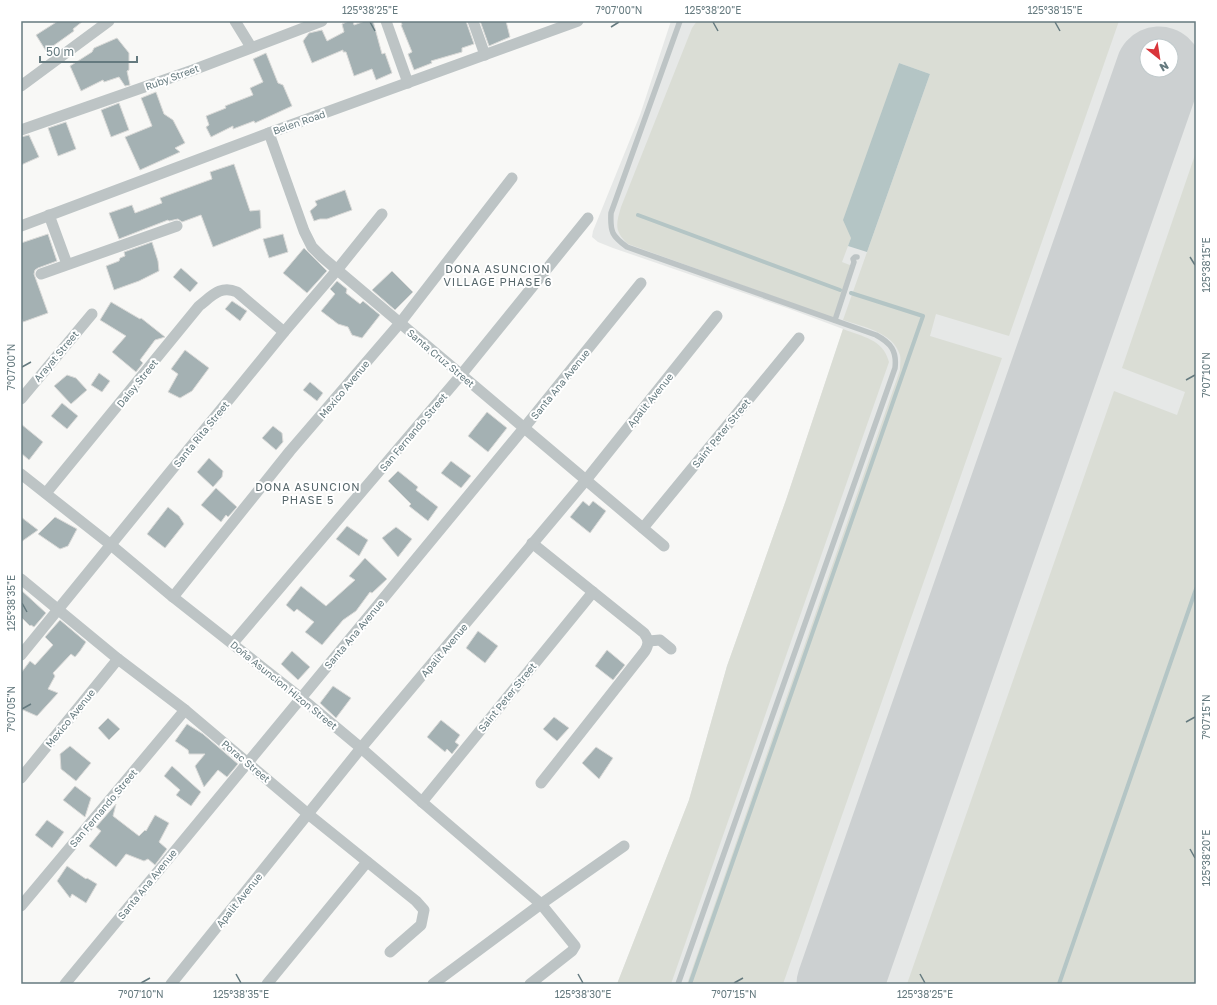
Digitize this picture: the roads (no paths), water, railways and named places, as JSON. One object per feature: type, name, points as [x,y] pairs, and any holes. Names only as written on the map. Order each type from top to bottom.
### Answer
[{"type":"street","points":[[21,86],[109,21]]},
{"type":"street","points":[[235,21],[251,47]]},
{"type":"street","points":[[386,21],[408,83]]},
{"type":"street","points":[[473,21],[485,55]]},
{"type":"street","name":"Belen Road","points":[[21,226],[269,133],[578,21]]},
{"type":"street","name":"Ruby Street","points":[[21,130],[193,70],[315,22]]},
{"type":"street","name":"Santa Cruz Street","points":[[269,133],[307,240],[312,247],[664,546]]},
{"type":"street","name":"Mexico Avenue","points":[[173,597],[290,451],[400,323],[512,178]]},
{"type":"street","name":"Santa Rita Street","points":[[21,655],[284,332],[338,270],[382,214]]},
{"type":"street","points":[[49,215],[67,264]]},
{"type":"street","name":"San Fernando Street","points":[[233,642],[462,375],[588,218]]},
{"type":"street","points":[[40,274],[177,226]]},
{"type":"street","name":"Santa Ana Avenue","points":[[70,982],[248,762],[524,428],[641,283]]},
{"type":"street","name":"Daisy Street","points":[[46,493],[199,306],[216,293],[225,289],[237,292],[284,332]]},
{"type":"street","name":"Arayat Street","points":[[21,399],[92,314]]},
{"type":"street","name":"Apalit Avenue","points":[[171,984],[361,748],[436,660],[532,542],[586,480],[718,316]]},
{"type":"street","name":"Saint Peter Street","points":[[643,528],[798,338]]},
{"type":"street","name":"Doña Asuncion Hizon Street","points":[[21,474],[111,545],[173,597],[233,642],[302,698],[540,904],[575,946],[572,951],[530,984]]},
{"type":"street","points":[[532,542],[644,633],[649,641],[645,651],[541,783]]},
{"type":"street","name":"Porac Street","points":[[21,579],[118,659],[185,710],[308,814],[416,901],[424,910],[421,924],[390,952]]},
{"type":"street","name":"Saint Peter Street","points":[[422,802],[592,592]]},
{"type":"street","points":[[649,641],[660,640],[671,649]]},
{"type":"street","name":"Mexico Avenue","points":[[21,778],[118,659]]},
{"type":"street","name":"San Fernando Street","points":[[21,906],[185,710]]},
{"type":"street","points":[[433,984],[540,904],[624,846]]},
{"type":"street","points":[[267,984],[367,862]]},
{"type":"lane","points":[[678,984],[895,368],[896,360],[894,351],[885,339],[628,247],[615,237],[611,231],[611,213],[680,21]]},
{"type":"lane","points":[[835,320],[854,262]]},
{"type":"waterway","points":[[638,215],[840,290]]},
{"type":"waterway","points":[[690,984],[923,316],[851,293]]},
{"type":"waterway","points":[[1059,984],[1196,589]]},
{"type":"district","name":"DONA ASUNCION VILLAGE PHASE 6","points":[[498,275]]},
{"type":"district","name":"DONA ASUNCION PHASE 5","points":[[308,493]]}]
